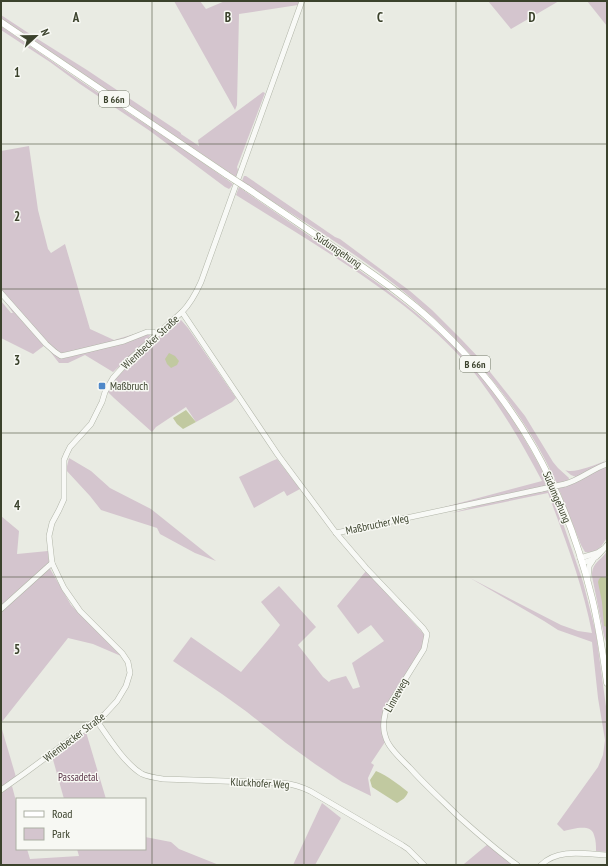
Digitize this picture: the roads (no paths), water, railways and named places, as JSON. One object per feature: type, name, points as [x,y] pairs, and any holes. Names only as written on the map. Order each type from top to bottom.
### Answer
[{"type":"main road","name":"Südumgehung","points":[[1,22],[247,188],[403,297],[432,320],[474,364],[505,402],[521,426],[541,460],[560,500],[588,582],[602,647],[607,683]]},
{"type":"street","name":"Wiembecker Straße","points":[[1,790],[97,721],[113,707],[124,690],[130,674],[128,662],[122,653],[75,606],[64,588],[52,563],[49,536],[52,523],[64,499],[64,460],[75,442],[91,424],[102,402],[106,388],[113,378],[130,359],[182,312],[192,300],[201,282],[302,1]]},
{"type":"street","points":[[1,292],[46,344],[61,356],[124,341],[147,332],[157,334]]},
{"type":"street","name":"Maßbrucher Weg","points":[[182,312],[278,455],[336,533],[565,484],[607,464]]},
{"type":"street","name":"Linneweg","points":[[336,533],[427,634],[424,649],[386,710],[383,722],[384,733],[388,744],[425,784],[487,842],[517,865]]},
{"type":"street","points":[[581,561],[606,547]]},
{"type":"street","points":[[588,582],[589,566],[606,547]]},
{"type":"street","points":[[581,561],[594,559]]},
{"type":"street","points":[[1,609],[52,563]]},
{"type":"street","name":"Kluckhofer Weg","points":[[97,721],[130,764],[152,778],[163,780],[282,783],[301,787],[402,845],[424,865]]},
{"type":"street","points":[[541,865],[546,860],[562,854],[576,853],[607,855]]},
{"type":"place","name":"Maßbruch","points":[[102,386]]},
{"type":"park label","name":"Passadetal","points":[[78,777]]}]
